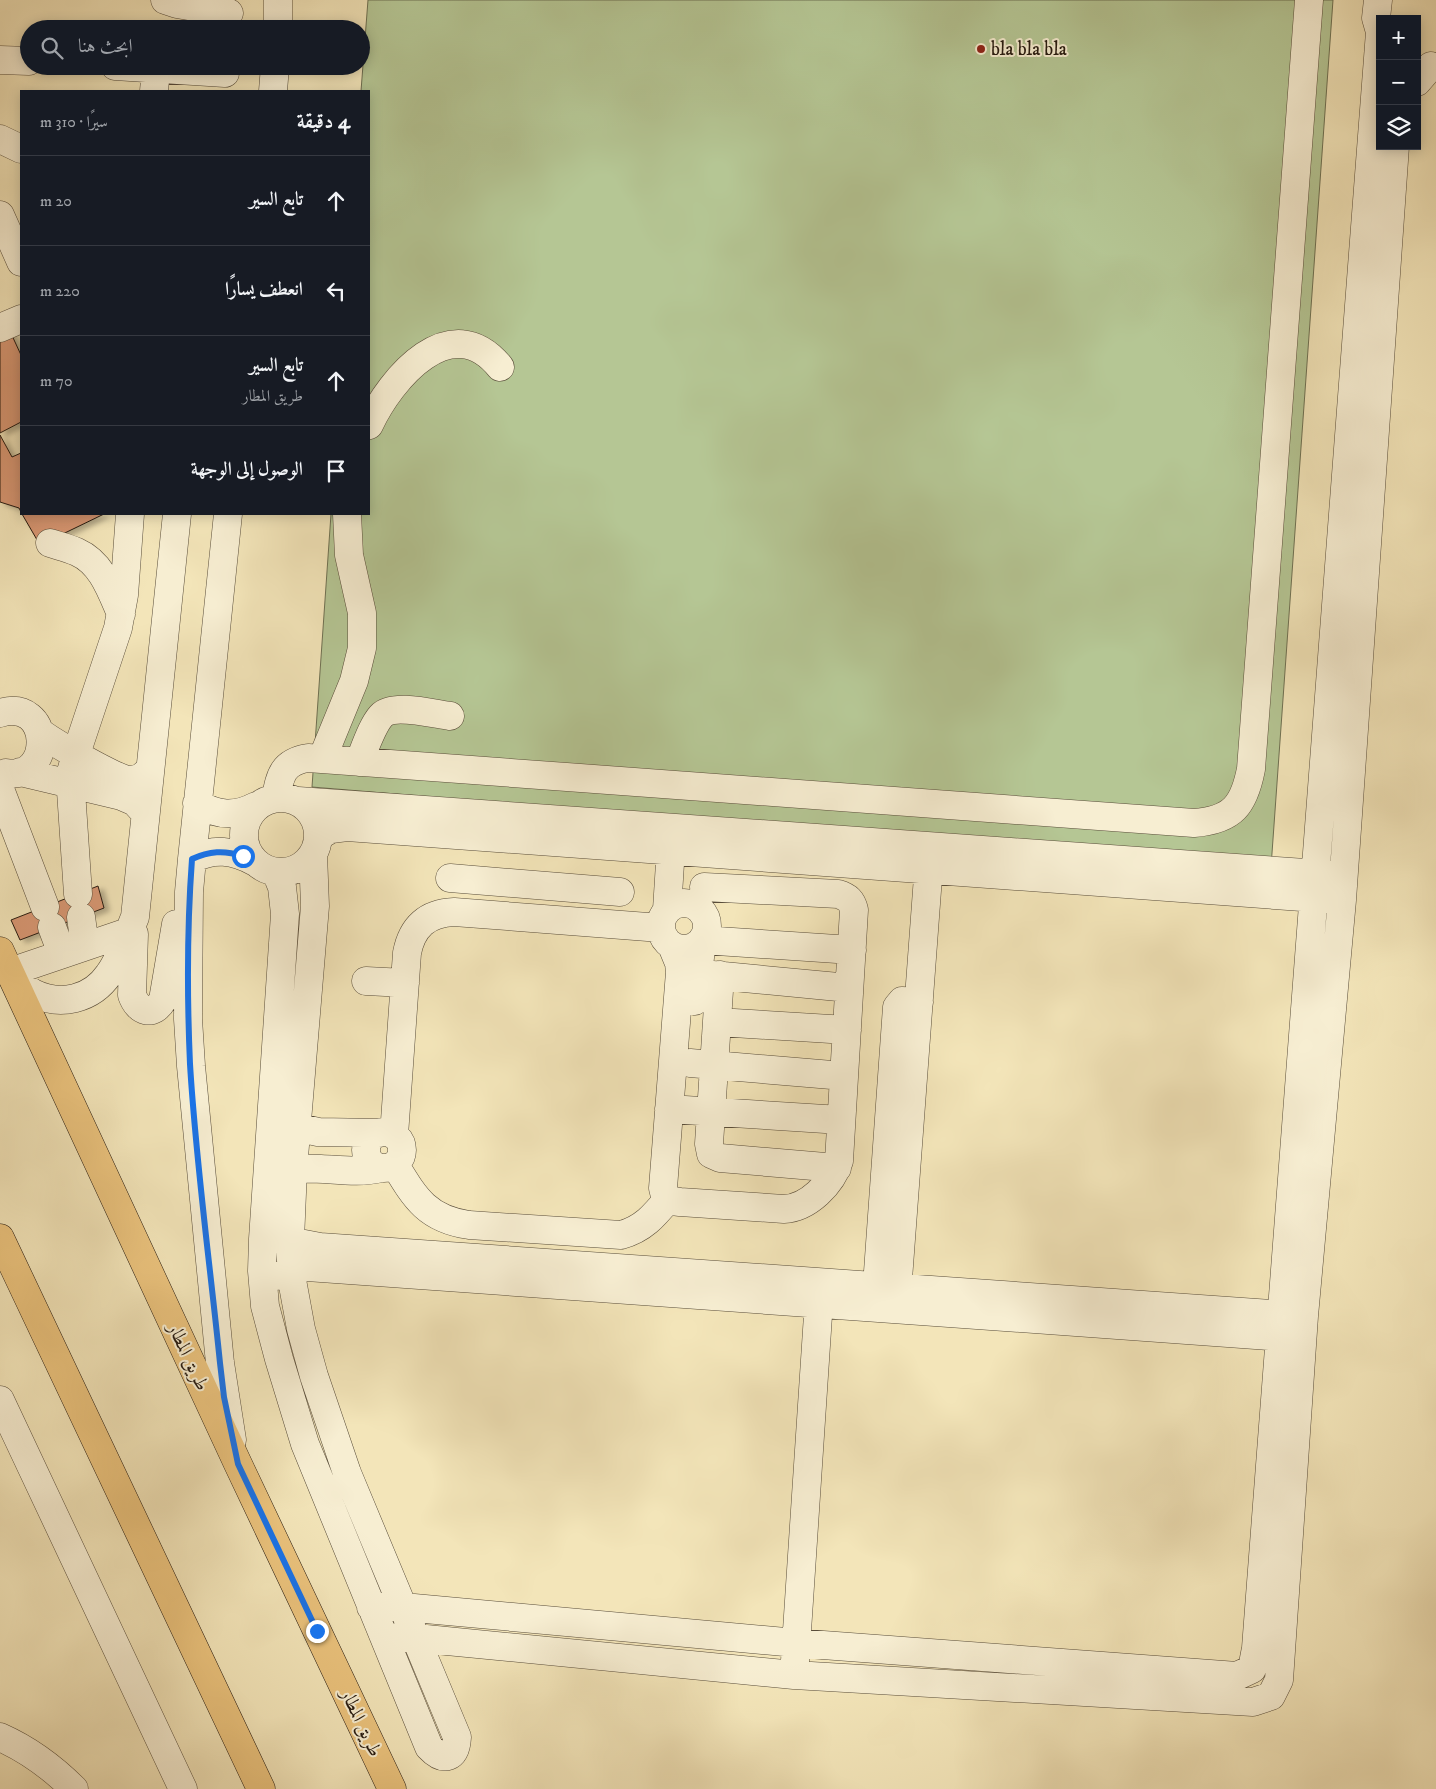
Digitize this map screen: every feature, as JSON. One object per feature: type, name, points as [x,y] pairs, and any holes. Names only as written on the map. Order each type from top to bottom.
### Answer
[{"type":"main road","name":"طريق المطار","points":[[7,966],[238,1464],[392,1789]]},
{"type":"main road","points":[[0,1238],[261,1789]]},
{"type":"street","points":[[165,0],[229,14]]},
{"type":"street","points":[[278,0],[278,20]]},
{"type":"street","points":[[277,801],[282,773],[288,765],[308,758],[1194,823],[1212,822],[1227,814],[1240,803],[1248,786],[1252,768],[1309,0]]},
{"type":"street","points":[[1376,15],[1378,0]]},
{"type":"street","points":[[0,60],[20,61]]},
{"type":"street","points":[[384,1637],[416,1638],[794,1675],[1253,1702],[1271,1696],[1279,1680],[1292,1327],[1314,886],[1378,60]]},
{"type":"street","points":[[141,75],[155,80],[224,77]]},
{"type":"street","points":[[273,90],[274,75]]},
{"type":"street","points":[[0,139],[20,149]]},
{"type":"street","points":[[370,1607],[403,1606],[796,1643],[1237,1676],[1252,1669],[1256,1648],[1343,888],[1395,150]]},
{"type":"street","points":[[0,215],[20,260]]},
{"type":"street","points":[[0,328],[20,319]]},
{"type":"street","points":[[370,423],[380,406],[415,361],[434,349],[454,344],[470,346],[485,352],[500,367]]},
{"type":"street","points":[[74,950],[79,905],[70,784],[76,754],[122,614],[130,515]]},
{"type":"street","points":[[177,515],[132,925],[132,995],[135,1004],[142,1009],[151,1010],[159,1007],[163,1000],[175,926],[189,892]]},
{"type":"street","points":[[228,515],[189,892],[188,1019],[194,1113],[220,1363],[224,1397],[238,1464]]},
{"type":"street","points":[[322,759],[354,681],[362,648],[362,614],[349,555],[347,515]]},
{"type":"street","points":[[50,543],[77,552],[87,557],[96,565],[122,614]]},
{"type":"street","points":[[4,708],[21,712],[30,717],[41,733],[42,743],[35,761],[28,768],[7,777]]},
{"type":"street","points":[[359,762],[376,723],[385,712],[398,709],[450,716]]},
{"type":"street","points":[[41,733],[123,780],[137,779],[150,769]]},
{"type":"street","points":[[7,777],[70,784],[128,798],[141,807],[145,813]]},
{"type":"street","points":[[7,777],[32,874],[48,917],[74,950]]},
{"type":"street","points":[[197,803],[216,813],[226,814],[237,814],[277,801],[707,842],[1343,888]]},
{"type":"street","points":[[277,801],[306,807],[318,825],[316,845],[315,906],[293,1169],[290,1240],[296,1308],[301,1330],[347,1473],[457,1737],[453,1754],[446,1757],[436,1754],[429,1747],[370,1607],[306,1444],[271,1332],[265,1306],[262,1271],[263,1239],[285,914],[282,887],[265,867],[248,852],[244,840],[244,828],[248,816],[277,801]]},
{"type":"street","points":[[192,859],[204,853],[224,851],[243,856],[265,867],[287,872],[306,862],[316,845],[331,829],[347,827],[672,839]]},
{"type":"street","points":[[672,839],[667,928],[679,963],[689,1110],[709,1150],[715,1157],[837,1168]]},
{"type":"street","points":[[702,940],[717,1022],[702,1064],[663,1192],[674,1200],[791,1209],[798,1207],[809,1200],[830,1179],[837,1168],[840,1155],[854,910],[851,901],[843,896],[704,900],[697,907],[682,903],[674,905],[667,928],[678,949],[691,948],[702,940],[706,934],[704,900],[707,842]]},
{"type":"street","points":[[890,1294],[919,1002],[930,858]]},
{"type":"street","points":[[32,874],[38,877],[47,877],[69,870],[75,863]]},
{"type":"street","points":[[450,878],[620,892]]},
{"type":"street","points":[[487,915],[489,881]]},
{"type":"street","points":[[590,922],[592,890]]},
{"type":"street","points":[[386,1134],[409,943],[414,932],[421,924],[428,919],[445,913],[667,928]]},
{"type":"street","points":[[132,925],[110,973],[99,987],[85,996],[72,1000],[43,998],[31,992],[7,966],[74,950],[132,925]]},
{"type":"street","points":[[702,940],[852,950]]},
{"type":"street","points":[[709,974],[850,988]]},
{"type":"street","points":[[702,1064],[709,974]]},
{"type":"street","points":[[366,981],[405,983]]},
{"type":"street","points":[[717,1022],[847,1030]]},
{"type":"street","points":[[702,1064],[844,1076]]},
{"type":"street","points":[[689,1110],[841,1120]]},
{"type":"street","points":[[293,1169],[316,1168],[365,1171],[388,1166],[399,1160],[402,1146],[399,1140],[386,1134],[318,1132],[296,1127]]},
{"type":"street","points":[[388,1166],[424,1207],[446,1220],[468,1225],[621,1235],[635,1230],[648,1222],[674,1200]]},
{"type":"street","points":[[263,1239],[277,1236],[320,1247],[820,1293]]},
{"type":"street","points":[[262,1271],[277,1277],[307,1267],[820,1293],[890,1294],[1292,1327]]},
{"type":"street","points":[[794,1675],[820,1293]]},
{"type":"street","points":[[0,1400],[183,1789]]},
{"type":"street","points":[[0,1737],[32,1754],[74,1789]]},
{"type":"green space","points":[[368,0],[1333,0],[1271,867],[312,787],[331,515],[370,515],[370,90],[361,90],[362,75],[370,75],[370,20],[366,20]]},
{"type":"building","points":[[9,329],[20,353],[20,423],[0,433],[0,333]]},
{"type":"building","points":[[0,435],[12,457],[20,453],[20,510],[0,502]]},
{"type":"building","points":[[23,515],[102,515],[40,545]]},
{"type":"building","points":[[98,886],[104,908],[20,940],[11,920]]},
{"type":"place","name":"bla bla bla","points":[[981,49]]},
{"type":"route","points":[[243,856],[217,851],[204,853],[192,859],[189,892],[188,1019],[194,1113],[220,1363],[230,1431],[238,1464],[317,1631]]}]
